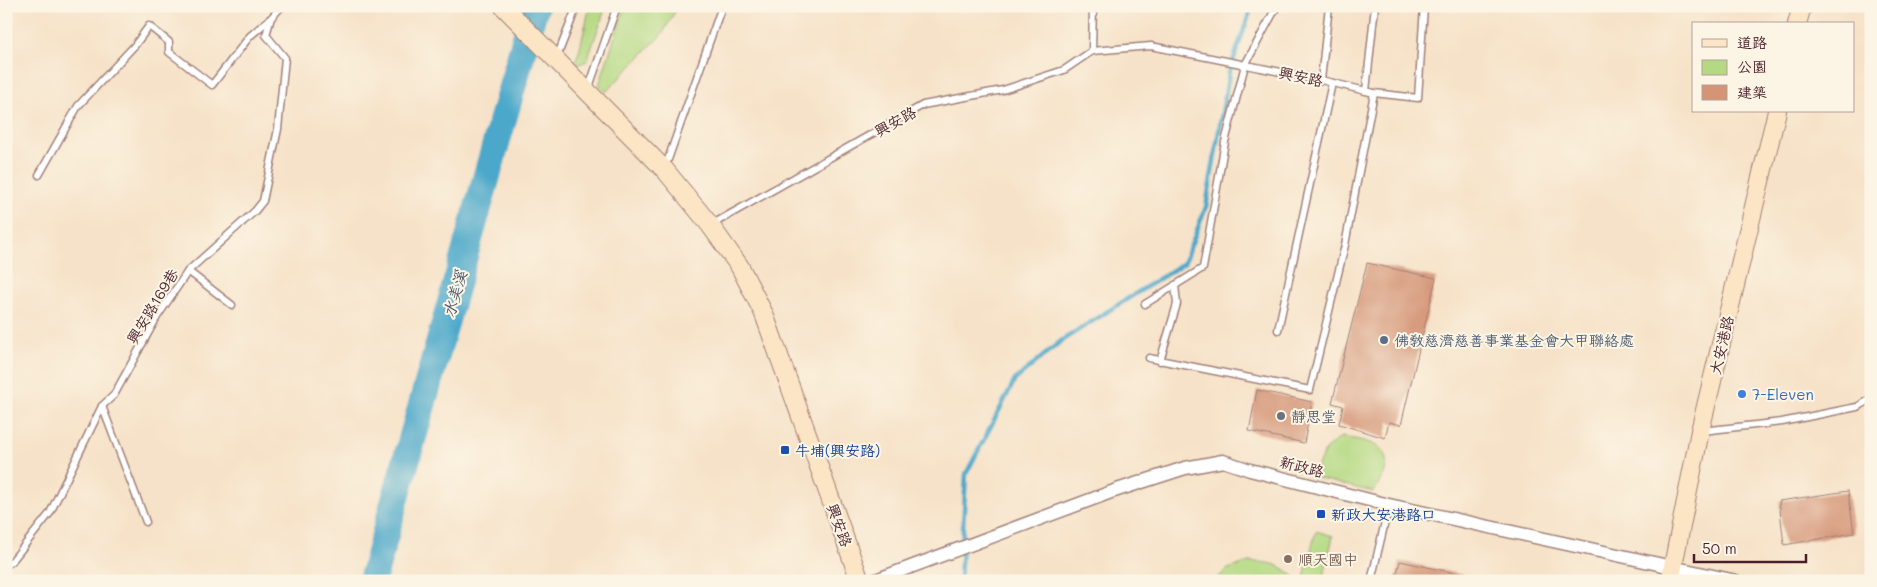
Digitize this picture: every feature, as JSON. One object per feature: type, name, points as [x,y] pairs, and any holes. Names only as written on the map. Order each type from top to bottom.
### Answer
[{"type":"street","name":"興安路","points":[[503,6],[665,170],[710,225],[740,267],[764,314],[860,581]]},
{"type":"street","points":[[1798,22],[1802,6]]},
{"type":"street","name":"大安港路","points":[[1672,574],[1700,431],[1777,112]]},
{"type":"street","name":"新政路","points":[[873,581],[1114,491],[1185,468],[1223,461],[1250,470],[1389,505],[1672,574],[1736,581]]},
{"type":"lane","points":[[39,175],[78,106],[135,45],[149,26],[169,42],[169,52],[212,85],[250,36],[282,6]]},
{"type":"lane","points":[[556,60],[578,6]]},
{"type":"lane","points":[[587,91],[617,6]]},
{"type":"lane","points":[[665,170],[722,6]]},
{"type":"lane","points":[[1092,51],[1093,6]]},
{"type":"lane","points":[[1144,304],[1204,268],[1225,142],[1245,65],[1277,6]]},
{"type":"lane","points":[[1321,80],[1329,6]]},
{"type":"lane","points":[[1366,91],[1375,6]]},
{"type":"lane","name":"興安路","points":[[710,225],[923,105],[1003,90],[1064,70],[1092,51],[1151,46],[1321,80],[1374,93],[1418,98],[1424,6]]},
{"type":"lane","name":"興安路169巷","points":[[6,564],[12,561],[50,512],[102,406],[114,395],[158,317],[188,270],[255,211],[263,201],[278,129],[286,58],[266,35],[271,18]]},
{"type":"lane","points":[[1278,330],[1332,83]]},
{"type":"lane","points":[[1149,358],[1310,390],[1345,246],[1374,93]]},
{"type":"lane","points":[[188,270],[232,305]]},
{"type":"lane","points":[[1160,361],[1177,304],[1175,285]]},
{"type":"lane","points":[[1700,431],[1782,422],[1857,407],[1871,399]]},
{"type":"lane","points":[[102,406],[146,522]]},
{"type":"lane","points":[[1371,581],[1389,505]]},
{"type":"green space","points":[[590,6],[606,6],[587,61],[580,64],[574,63],[579,52]]},
{"type":"green space","points":[[625,6],[678,6],[663,33],[606,92],[600,86],[600,82]]},
{"type":"green space","points":[[1341,437],[1365,441],[1379,448],[1383,453],[1386,459],[1386,468],[1373,492],[1312,477],[1326,449]]},
{"type":"green space","points":[[1316,531],[1333,536],[1323,581],[1303,581]]},
{"type":"green space","points":[[1249,562],[1276,565],[1299,581],[1214,581],[1228,569]]},
{"type":"building","name":"佛教慈濟慈善事業基金會大甲聯絡處","points":[[1367,263],[1436,278],[1401,425],[1389,422],[1385,438],[1339,424],[1343,406],[1332,403]]},
{"type":"building","name":"靜思堂","points":[[1257,390],[1312,402],[1304,443],[1249,431]]},
{"type":"building","points":[[1848,491],[1854,533],[1784,545],[1779,501]]},
{"type":"building","points":[[1400,561],[1487,580],[1487,581],[1395,581]]},
{"type":"waterway","name":"水美溪","points":[[372,581],[535,6]]},
{"type":"waterway","points":[[960,581],[966,474],[1015,380],[1061,341],[1184,263],[1206,207],[1229,73],[1252,6]]},
{"type":"place","name":"佛教慈濟慈善事業基金會大甲聯絡處","points":[[1384,340]]},
{"type":"place","name":"7-Eleven","points":[[1742,394]]},
{"type":"place","name":"靜思堂","points":[[1281,416]]},
{"type":"place","name":"牛埔(興安路)","points":[[785,450]]},
{"type":"place","name":"新政大安港路口","points":[[1321,514]]},
{"type":"place","name":"順天國中","points":[[1288,559]]}]
